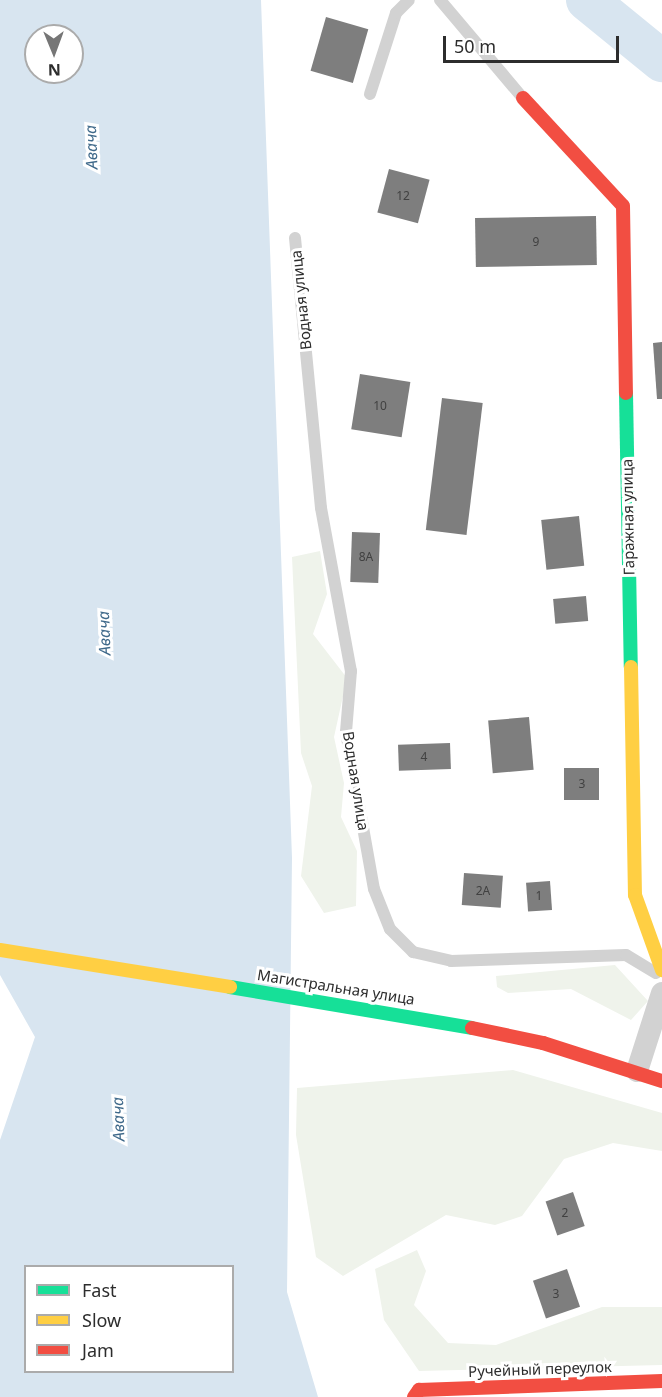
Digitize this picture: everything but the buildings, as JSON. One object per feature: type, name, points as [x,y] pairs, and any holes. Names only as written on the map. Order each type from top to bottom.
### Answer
[{"type":"street","name":"Гаражная улица","points":[[523,98],[623,206],[635,895],[662,970]]},
{"type":"street","name":"Магистральная улица","points":[[0,950],[327,1003],[520,1038],[637,1071],[662,1081]]},
{"type":"street","points":[[637,1071],[662,993]]},
{"type":"street","name":"Ручейный переулок","points":[[416,1393],[662,1381]]},
{"type":"lane","points":[[370,94],[396,13],[409,0]]},
{"type":"lane","points":[[440,0],[523,98]]},
{"type":"lane","name":"Водная улица","points":[[295,238],[321,508],[351,671],[346,732],[374,889],[390,929],[412,952],[451,961],[626,955],[662,976]]},
{"type":"shaded area","points":[[320,551],[327,594],[313,634],[347,678],[334,737],[344,783],[341,817],[357,851],[356,906],[324,913],[301,876],[312,786],[301,753],[292,557]]},
{"type":"shaded area","points":[[615,965],[648,1001],[631,1020],[571,989],[508,993],[497,987],[496,976]]},
{"type":"shaded area","points":[[513,1070],[662,1113],[662,1151],[613,1143],[564,1159],[522,1216],[495,1225],[446,1215],[343,1276],[316,1257],[296,1135],[297,1088]]},
{"type":"shaded area","points":[[417,1250],[426,1271],[414,1305],[448,1343],[496,1345],[602,1307],[662,1307],[662,1365],[419,1371],[384,1320],[375,1269]]},
{"type":"water","name":"Авача","points":[[0,0],[261,0],[292,858],[287,1292],[318,1397],[0,1397],[0,1140],[35,1037],[0,975]]},
{"type":"waterway","points":[[587,0],[662,61]]},
{"type":"traffic: fast","points":[[626,393],[631,667]]},
{"type":"traffic: fast","points":[[230,987],[472,1028]]},
{"type":"traffic: slow","points":[[631,667],[635,895],[662,970]]},
{"type":"traffic: slow","points":[[0,950],[230,987]]},
{"type":"traffic: jam","points":[[523,98],[623,206],[626,393]]},
{"type":"traffic: jam","points":[[472,1028],[543,1043],[662,1081]]},
{"type":"traffic: jam","points":[[414,1397],[419,1390],[662,1381]]}]
